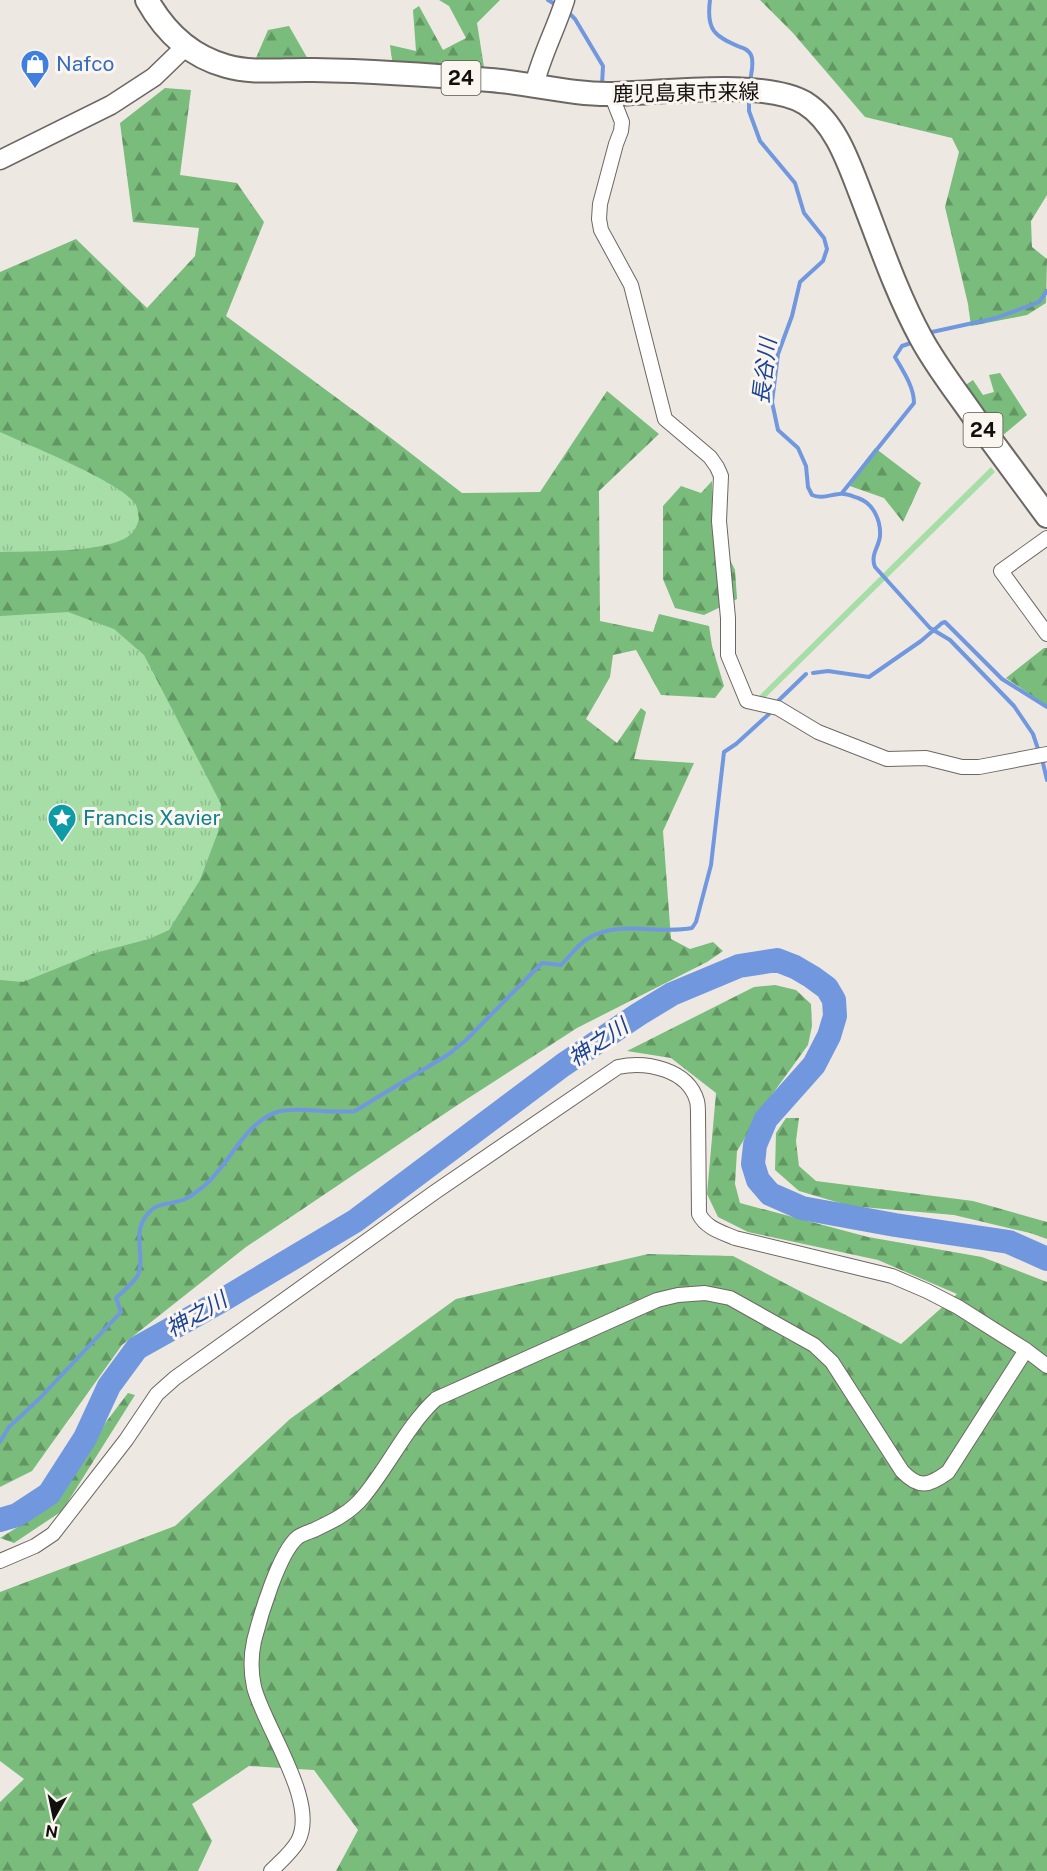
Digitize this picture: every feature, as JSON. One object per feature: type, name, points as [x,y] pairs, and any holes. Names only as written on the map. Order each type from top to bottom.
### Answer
[{"type":"main road","name":"鹿児島東市来線","points":[[147,0],[170,33],[185,47],[215,62],[242,69],[317,70],[481,79],[585,94],[749,90],[780,94],[806,104],[823,120],[837,139],[848,160],[898,289],[922,341],[948,382],[1047,516]]},
{"type":"street","points":[[534,86],[565,0]]},
{"type":"street","points":[[0,160],[111,105],[154,77],[185,47]]},
{"type":"street","points":[[611,94],[622,122],[600,204],[599,219],[602,230],[631,285],[665,419],[710,457],[721,476],[719,521],[728,618],[728,655],[747,702],[778,708],[818,732],[887,759],[926,758],[971,767],[1042,755]]},
{"type":"street","points":[[1047,538],[1001,571],[1047,634]]},
{"type":"street","points":[[0,1562],[35,1546],[53,1534],[126,1440],[157,1394],[175,1378],[435,1192],[618,1067],[630,1064],[667,1070],[680,1077],[689,1086],[696,1100],[699,1214],[703,1222],[716,1231],[735,1238],[892,1276],[958,1307],[1047,1366]]},
{"type":"street","points":[[271,1871],[299,1840],[303,1822],[301,1799],[254,1687],[253,1643],[279,1564],[298,1537],[336,1520],[350,1511],[363,1498],[423,1411],[436,1399],[657,1300],[678,1295],[705,1293],[730,1298],[814,1345],[832,1362],[902,1471],[911,1480],[924,1484],[935,1481],[948,1472],[1026,1350]]},
{"type":"green space","points":[[439,0],[500,0],[477,23],[484,67],[393,67],[390,45],[416,51],[413,10],[419,6],[443,50],[466,38],[449,6]]},
{"type":"green space","points":[[760,0],[1047,0],[1047,195],[1031,221],[1032,247],[1047,259],[1046,303],[1027,315],[971,326],[945,207],[959,152],[952,138],[865,117],[793,33]]},
{"type":"green space","points":[[289,26],[309,61],[256,58],[268,30]]},
{"type":"green space","points":[[165,88],[191,90],[180,175],[237,183],[264,222],[226,316],[462,493],[540,492],[607,391],[659,434],[599,491],[600,621],[653,632],[659,614],[709,626],[712,646],[724,686],[715,698],[661,695],[636,650],[613,655],[610,677],[586,719],[617,743],[641,708],[646,712],[634,759],[694,763],[663,831],[671,939],[690,949],[713,942],[723,951],[707,962],[577,1028],[246,1247],[122,1345],[32,1471],[0,1487],[0,272],[76,239],[147,308],[195,256],[199,228],[133,222],[120,123]]},
{"type":"green space","points":[[1000,373],[1027,415],[1002,436],[964,386],[973,380],[983,395],[994,392],[989,375]]},
{"type":"green space","points":[[0,432],[95,475],[128,496],[138,510],[139,519],[133,532],[124,539],[91,548],[0,552]]},
{"type":"green space","points":[[875,448],[921,483],[903,522],[884,498],[847,485]]},
{"type":"green space","points":[[991,467],[995,472],[764,699],[759,696]]},
{"type":"green space","points":[[712,481],[712,522],[735,570],[737,599],[704,615],[675,608],[663,579],[663,506],[681,486],[701,493]]},
{"type":"green space","points":[[68,612],[114,629],[144,655],[221,804],[218,832],[200,880],[169,930],[149,939],[95,953],[23,982],[0,980],[0,616]]},
{"type":"green space","points":[[1047,648],[1047,706],[1006,678]]},
{"type":"green space","points":[[775,985],[796,990],[811,1004],[812,1026],[808,1045],[771,1096],[737,1151],[735,1184],[740,1203],[868,1237],[982,1257],[1047,1282],[1047,1871],[336,1871],[358,1830],[314,1770],[249,1766],[192,1804],[212,1841],[198,1871],[0,1871],[0,1802],[24,1779],[0,1761],[0,1592],[175,1526],[290,1419],[456,1299],[648,1254],[733,1256],[901,1344],[957,1294],[878,1260],[748,1232],[718,1217],[707,1194],[716,1093],[671,1058],[627,1051],[754,987]]},
{"type":"green space","points":[[786,1118],[799,1118],[796,1141],[799,1166],[816,1181],[973,1201],[1047,1222],[1047,1239],[954,1215],[850,1206],[799,1191],[775,1170],[776,1133]]},
{"type":"green space","points":[[128,1393],[135,1395],[62,1511],[14,1543],[0,1538],[55,1504],[106,1422]]},
{"type":"waterway","points":[[548,0],[553,3]]},
{"type":"waterway","name":"長谷川","points":[[710,0],[709,18],[714,31],[751,55],[750,84]]},
{"type":"waterway","points":[[569,13],[575,19],[603,66],[602,85],[604,85]]},
{"type":"waterway","name":"長谷川","points":[[749,98],[749,111],[760,141],[795,183],[804,213],[824,238],[827,249],[823,261],[800,282],[792,316],[778,354],[772,402],[778,430],[798,448],[806,466],[808,487],[812,495],[822,497],[846,494],[863,500],[872,508],[880,530],[875,551],[875,567],[930,628],[950,640],[1014,706],[1033,734],[1039,752]]},
{"type":"waterway","points":[[932,332],[996,318],[1039,302],[1047,291]]},
{"type":"waterway","points":[[842,493],[914,403],[910,385],[895,357],[902,346],[911,343]]},
{"type":"waterway","points":[[813,673],[828,671],[869,677],[945,622],[1002,679],[1047,707]]},
{"type":"waterway","points":[[778,701],[806,674]]},
{"type":"waterway","points":[[0,1442],[9,1427],[39,1399],[121,1312],[116,1298],[138,1275],[140,1227],[152,1209],[188,1198],[204,1186],[222,1167],[246,1134],[265,1117],[285,1110],[355,1111],[449,1054],[466,1040],[542,963],[561,965],[587,939],[599,933],[625,929],[679,930],[692,928],[696,922],[711,865],[724,752],[769,714]]},
{"type":"waterway","name":"長谷川","points":[[1042,759],[1047,780]]},
{"type":"waterway","name":"神之川","points":[[0,1520],[17,1515],[49,1494],[85,1438],[109,1386],[137,1348],[355,1221],[563,1065],[639,1014],[672,994],[739,966],[777,960],[812,977],[827,988],[834,1000],[835,1016],[829,1036],[814,1065],[766,1119],[755,1145],[753,1164],[758,1180],[770,1194],[802,1208],[1009,1242],[1047,1259]]},
{"type":"place","name":"Nafco","points":[[35,90]]},
{"type":"place","name":"Francis Xavier","points":[[62,844]]}]
